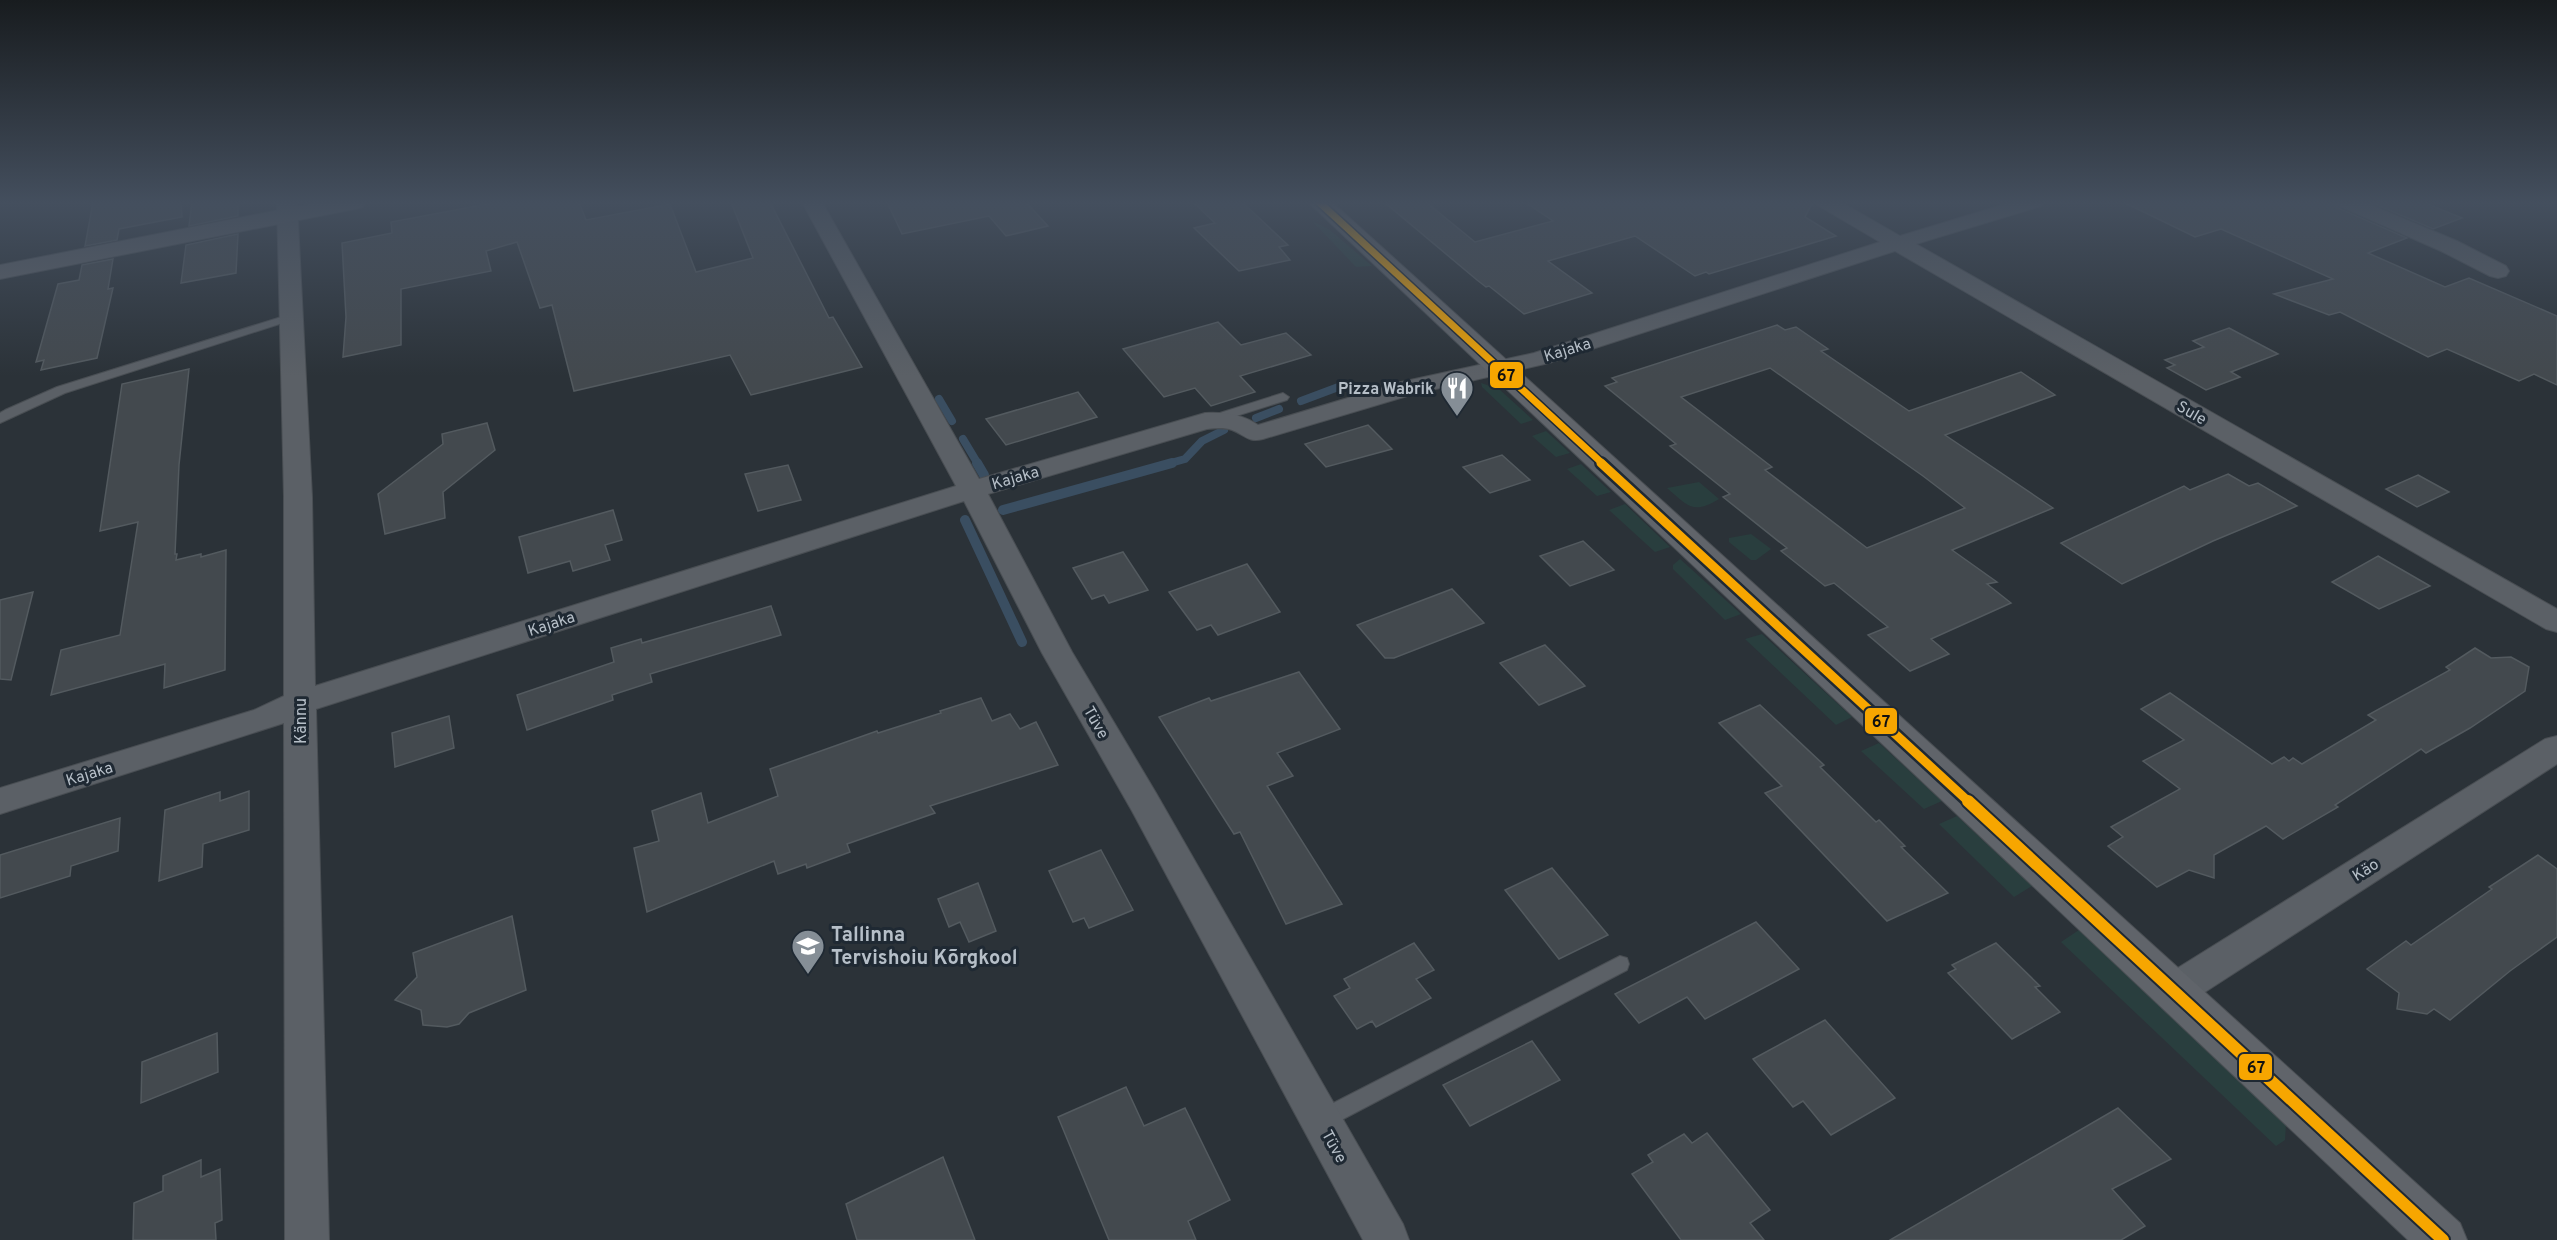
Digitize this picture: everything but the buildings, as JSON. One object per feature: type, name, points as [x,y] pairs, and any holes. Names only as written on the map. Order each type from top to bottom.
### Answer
[{"type":"street","points":[[0,272],[55,260]]},
{"type":"street","name":"Kännu","points":[[289,260],[298,497],[302,983],[307,1240]]},
{"type":"street","name":"Tüve","points":[[844,260],[972,490],[1057,653],[1144,802],[1387,1240]]},
{"type":"street","points":[[1382,260],[2444,1240]]},
{"type":"street","name":"Kajaka","points":[[0,801],[265,718],[300,702],[972,490],[1205,421],[1236,421],[1246,426],[1254,434],[1410,387],[1553,354],[1846,260]]},
{"type":"street","name":"Sule","points":[[1927,260],[2557,622]]},
{"type":"street","points":[[2475,260],[2498,272]]},
{"type":"street","name":"Käo","points":[[2174,991],[2557,748]]},
{"type":"lane","points":[[0,419],[61,390],[291,316]]},
{"type":"lane","points":[[1205,421],[1283,397]]},
{"type":"lane","points":[[1321,1120],[1620,964]]},
{"type":"green space","points":[[1349,260],[1365,260],[1372,266],[1356,267]]},
{"type":"green space","points":[[1481,383],[1499,389],[1533,420],[1521,424],[1482,387]]},
{"type":"green space","points":[[1546,431],[1570,453],[1556,457],[1532,436]]},
{"type":"green space","points":[[1581,464],[1611,492],[1597,496],[1567,469]]},
{"type":"green space","points":[[1699,482],[1719,499],[1703,507],[1691,506],[1667,488]]},
{"type":"green space","points":[[1625,504],[1670,547],[1655,552],[1609,510]]},
{"type":"green space","points":[[1751,534],[1771,549],[1756,560],[1751,560],[1729,542],[1729,538]]},
{"type":"green space","points":[[1680,559],[1741,614],[1725,620],[1673,569],[1673,565]]},
{"type":"green space","points":[[1762,634],[1852,717],[1836,725],[1745,639]]},
{"type":"green space","points":[[1879,743],[1942,801],[1924,809],[1861,751]]},
{"type":"green space","points":[[1957,816],[2032,886],[2014,897],[1939,824]]},
{"type":"green space","points":[[2079,930],[2286,1124],[2285,1140],[2276,1146],[2061,942]]},
{"type":"waterway","points":[[1301,401],[1341,386]]},
{"type":"waterway","points":[[939,399],[952,421]]},
{"type":"waterway","points":[[1256,418],[1279,409]]},
{"type":"waterway","points":[[1167,464],[1185,459],[1202,441],[1224,430]]},
{"type":"waterway","points":[[963,439],[978,464]]},
{"type":"waterway","points":[[977,463],[984,475]]},
{"type":"waterway","points":[[1003,510],[1172,463]]},
{"type":"waterway","points":[[965,520],[1022,642]]},
{"type":"transit line","name":"67","points":[[1382,260],[2443,1240]]},
{"type":"place","name":"Pizza Wabrik","points":[[1457,417]]},
{"type":"place","name":"Tallinna Tervishoiu Kõrgkool","points":[[808,975]]}]
